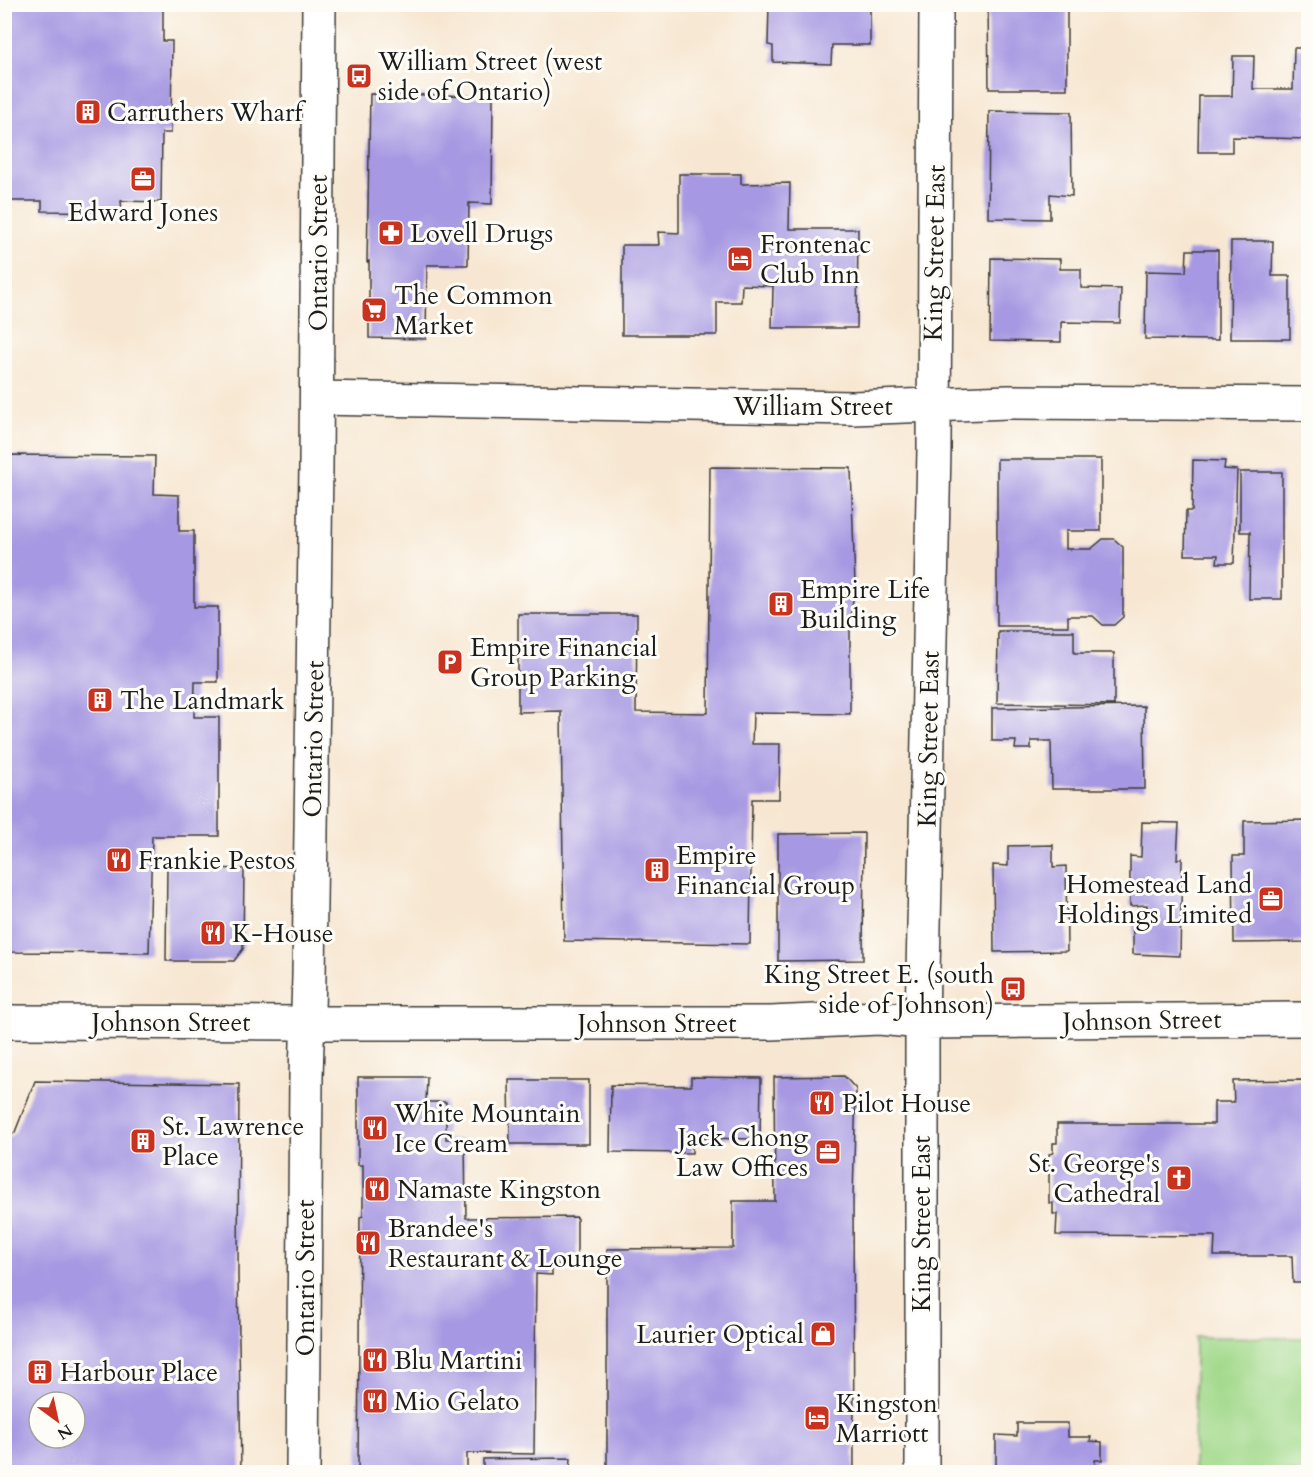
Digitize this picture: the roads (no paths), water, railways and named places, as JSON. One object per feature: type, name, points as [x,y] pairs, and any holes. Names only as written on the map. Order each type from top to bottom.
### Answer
[{"type":"main road","name":"Ontario Street","points":[[303,1473],[317,398],[319,4]]},
{"type":"main road","name":"King Street East","points":[[921,1473],[922,1022],[934,405],[936,4]]},
{"type":"main road","name":"William Street","points":[[317,398],[853,408],[1008,402],[1308,404]]},
{"type":"main road","name":"Johnson Street","points":[[4,1022],[771,1023],[879,1018],[922,1022],[1308,1019]]},
{"type":"place","name":"William Street (west side of Ontario)","points":[[359,76]]},
{"type":"place","name":"Carruthers Wharf","points":[[88,112]]},
{"type":"place","name":"Edward Jones","points":[[143,179]]},
{"type":"place","name":"Lovell Drugs","points":[[391,233]]},
{"type":"place","name":"Frontenac Club Inn","points":[[740,259]]},
{"type":"place","name":"The Common Market","points":[[374,310]]},
{"type":"place","name":"Empire Life Building","points":[[781,604]]},
{"type":"place","name":"Empire Financial Group Parking","points":[[450,662]]},
{"type":"place","name":"The Landmark","points":[[100,700]]},
{"type":"place","name":"Frankie Pestos","points":[[119,860]]},
{"type":"place","name":"Empire Financial Group","points":[[657,870]]},
{"type":"place","name":"Homestead Land Holdings Limited","points":[[1271,899]]},
{"type":"place","name":"K-House","points":[[213,933]]},
{"type":"place","name":"King Street E. (south side of Johnson)","points":[[1013,989]]},
{"type":"place","name":"Pilot House","points":[[822,1103]]},
{"type":"place","name":"White Mountain Ice Cream","points":[[375,1128]]},
{"type":"place","name":"St. Lawrence Place","points":[[143,1141]]},
{"type":"place","name":"Jack Chong Law Offices","points":[[828,1152]]},
{"type":"place","name":"St. George's Cathedral","points":[[1179,1178]]},
{"type":"place","name":"Namaste Kingston","points":[[377,1189]]},
{"type":"place","name":"Brandee's Restaurant & Lounge","points":[[368,1243]]},
{"type":"place","name":"Laurier Optical","points":[[823,1334]]},
{"type":"place","name":"Blu Martini","points":[[375,1360]]},
{"type":"place","name":"Harbour Place","points":[[40,1372]]},
{"type":"place","name":"Mio Gelato","points":[[375,1401]]},
{"type":"place","name":"Kingston Marriott","points":[[817,1418]]}]
